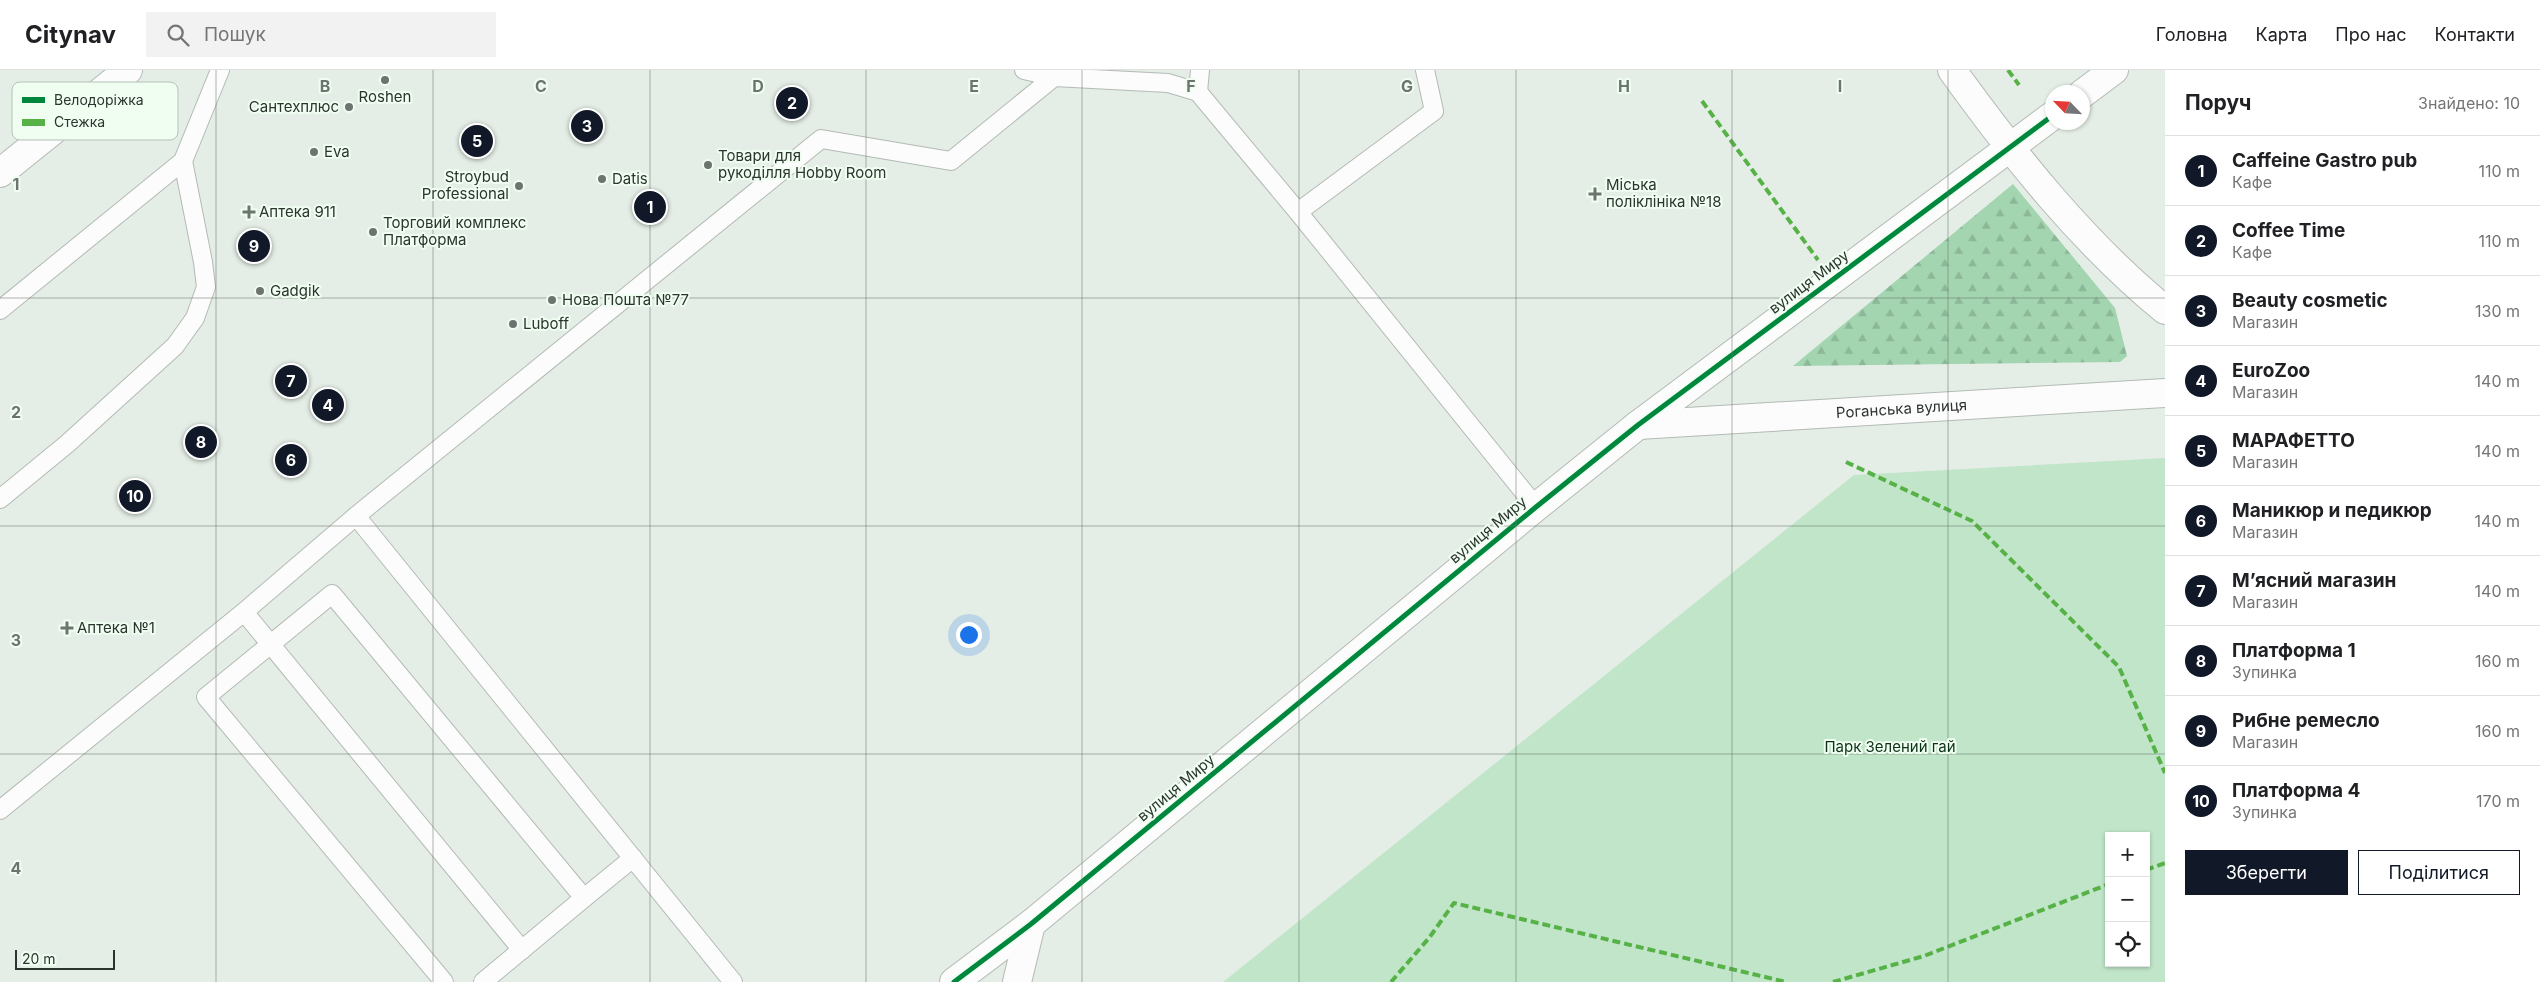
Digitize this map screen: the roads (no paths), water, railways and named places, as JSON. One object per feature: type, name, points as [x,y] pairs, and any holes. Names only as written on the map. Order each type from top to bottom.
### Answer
[{"type":"street","points":[[113,82],[128,70]]},
{"type":"street","points":[[1952,70],[2008,148],[2136,286],[2165,310]]},
{"type":"street","points":[[2090,88],[2114,70]]},
{"type":"street","name":"вулиця Миру","points":[[954,982],[1031,924],[1536,507],[1638,426],[2045,121]]},
{"type":"street","points":[[0,173],[41,140]]},
{"type":"street","name":"Роганська вулиця","points":[[1638,426],[2165,393]]},
{"type":"street","points":[[1017,982],[1031,924]]},
{"type":"lane","points":[[0,310],[183,161],[220,70]]},
{"type":"lane","points":[[1024,70],[1054,77],[1168,82],[1198,92],[1298,212],[1536,507]]},
{"type":"lane","points":[[1198,92],[1200,70]]},
{"type":"lane","points":[[1298,212],[1434,111],[1425,70]]},
{"type":"lane","points":[[0,810],[244,612],[356,516],[821,139],[951,161],[1054,77]]},
{"type":"lane","points":[[0,498],[67,444],[175,346],[195,318],[206,287],[203,262],[183,161]]},
{"type":"lane","points":[[356,516],[733,982]]},
{"type":"lane","points":[[444,982],[206,697],[332,594],[584,898]]},
{"type":"lane","points":[[244,612],[522,950]]},
{"type":"lane","points":[[483,982],[633,858]]},
{"type":"place","name":"Roshen","points":[[385,80]]},
{"type":"place","name":"Coffee Time","points":[[792,103]]},
{"type":"place","name":"Сантехплюс","points":[[349,107]]},
{"type":"place","name":"Beauty cosmetic","points":[[587,126]]},
{"type":"place","name":"МАРАФЕТТО","points":[[477,141]]},
{"type":"place","name":"Eva","points":[[314,152]]},
{"type":"place","name":"Товари для рукоділля Hobby Room","points":[[708,165]]},
{"type":"place","name":"Datis","points":[[602,179]]},
{"type":"place","name":"Stroybud Professional","points":[[519,186]]},
{"type":"place","name":"Міська поліклініка №18","points":[[1595,194]]},
{"type":"place","name":"Caffeine Gastro pub","points":[[650,207]]},
{"type":"place","name":"Аптека 911","points":[[249,212]]},
{"type":"place","name":"Торговий комплекс Платформа","points":[[373,232]]},
{"type":"place","name":"Рибне ремесло","points":[[254,246]]},
{"type":"place","name":"Gadgik","points":[[260,291]]},
{"type":"place","name":"Нова Пошта №77","points":[[552,300]]},
{"type":"place","name":"Luboff","points":[[513,324]]},
{"type":"place","name":"Мʼясний магазин","points":[[291,381]]},
{"type":"place","name":"EuroZoo","points":[[328,405]]},
{"type":"place","name":"Платформа 1","points":[[201,442]]},
{"type":"place","name":"Маникюр и педикюр","points":[[291,460]]},
{"type":"place","name":"Платформа 4","points":[[135,496]]},
{"type":"place","name":"Аптека №1","points":[[67,628]]},
{"type":"park label","name":"Парк Зелений гай","points":[[1890,747]]}]
